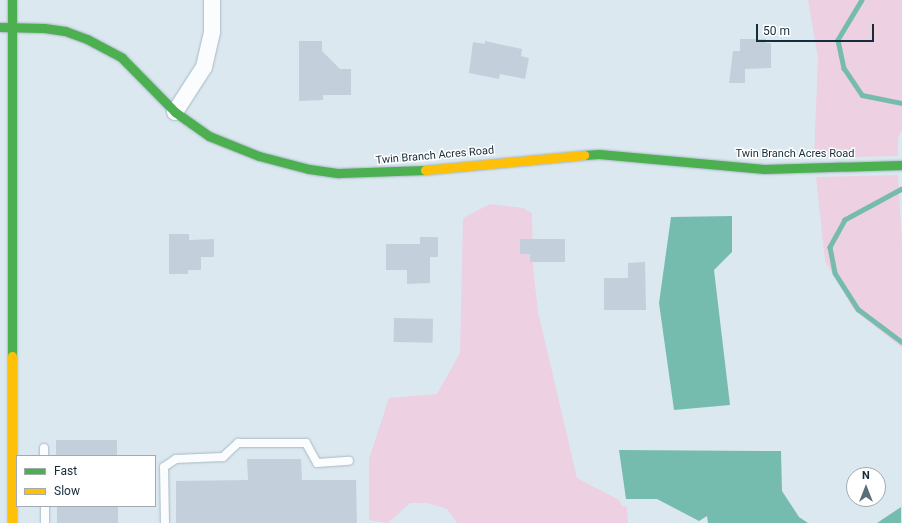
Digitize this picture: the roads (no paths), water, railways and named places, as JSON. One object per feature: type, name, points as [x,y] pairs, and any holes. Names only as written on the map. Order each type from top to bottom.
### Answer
[{"type":"street","points":[[12,0],[12,523]]},
{"type":"street","points":[[175,112],[204,67],[212,32],[212,0]]},
{"type":"street","name":"Twin Branch Acres Road","points":[[0,27],[65,31],[105,47],[137,72],[175,112],[209,136],[232,146],[283,163],[338,173],[405,172],[544,157],[600,154],[764,168],[902,165]]},
{"type":"lane","points":[[165,523],[164,467],[176,459],[223,457],[238,443],[306,443],[316,463],[349,461]]},
{"type":"lane","points":[[45,507],[45,523]]},
{"type":"waterway","points":[[862,0],[838,40],[844,68],[862,95],[902,103]]},
{"type":"waterway","points":[[902,189],[845,220],[830,247],[835,273],[858,309],[902,342]]}]
